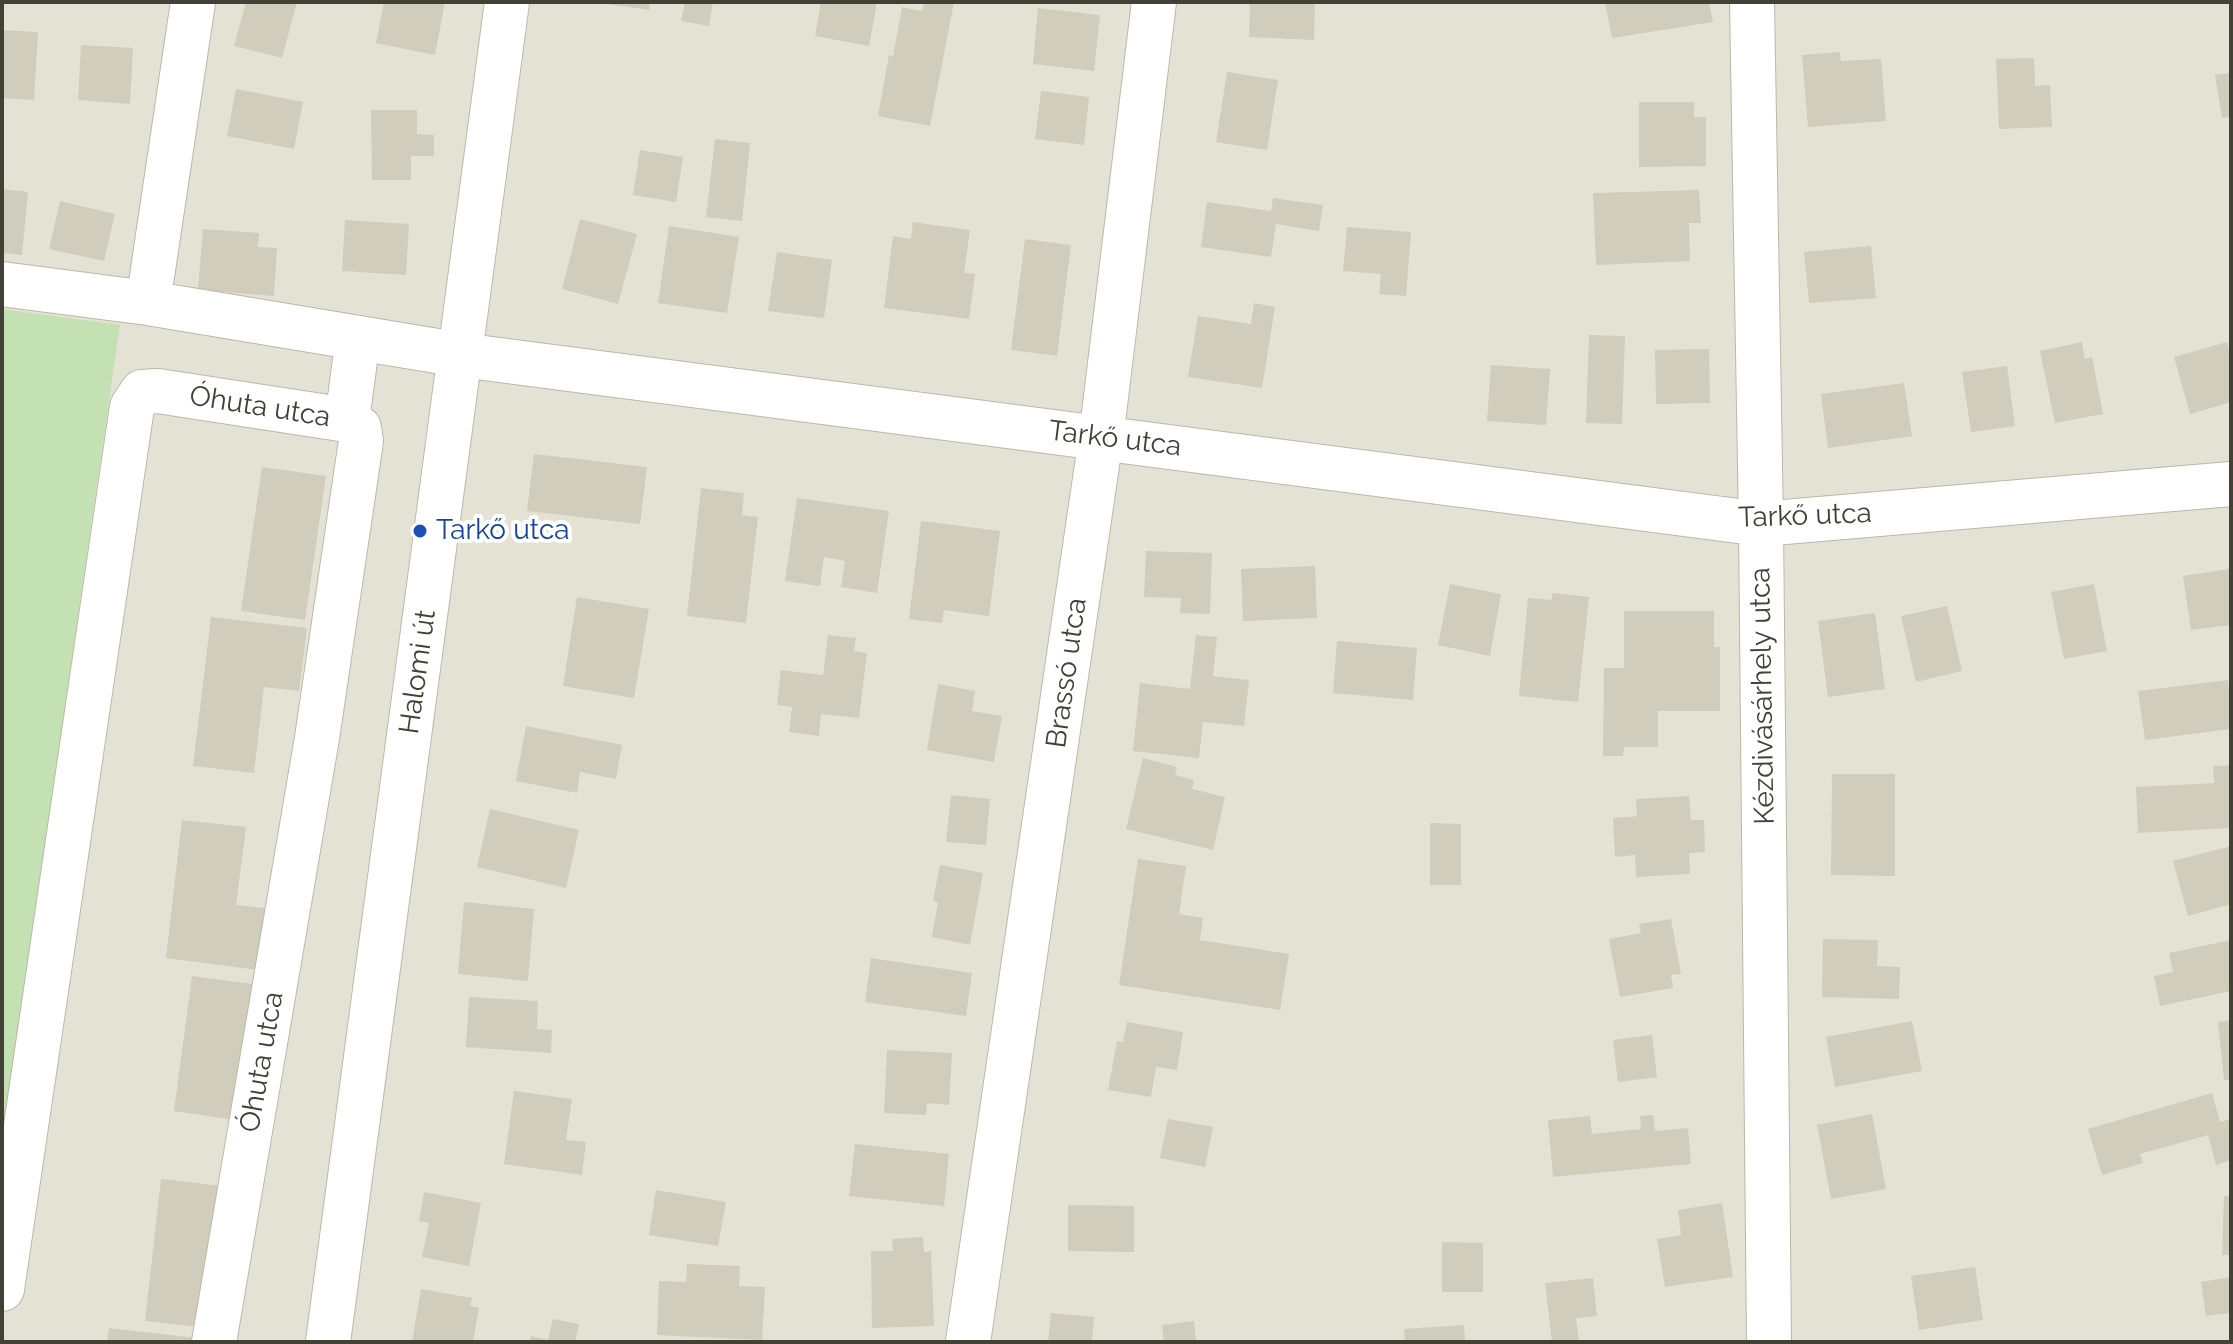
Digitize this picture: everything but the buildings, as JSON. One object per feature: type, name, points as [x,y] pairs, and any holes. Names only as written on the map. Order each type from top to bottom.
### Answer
[{"type":"street","points":[[148,303],[193,2]]},
{"type":"street","name":"Halomi út","points":[[328,1342],[507,2]]},
{"type":"street","name":"Brassó utca","points":[[968,1342],[1101,438],[1154,2]]},
{"type":"street","name":"Kézdivásárhely utca","points":[[1752,2],[1769,1342]]},
{"type":"street","name":"Tarkő utca","points":[[2,284],[148,303],[461,355],[1761,524],[2231,484]]},
{"type":"street","points":[[347,420],[358,338]]},
{"type":"street","name":"Óhuta utca","points":[[2,1289],[132,407],[142,392],[158,391],[347,420],[359,428],[361,441],[317,738],[214,1342]]},
{"type":"shaded area","points":[[2,2],[2231,2],[2231,1342],[2,1342]]},
{"type":"green space","points":[[2,309],[120,325],[2,1139]]},
{"type":"place","name":"Tarkő utca","points":[[420,531]]}]
